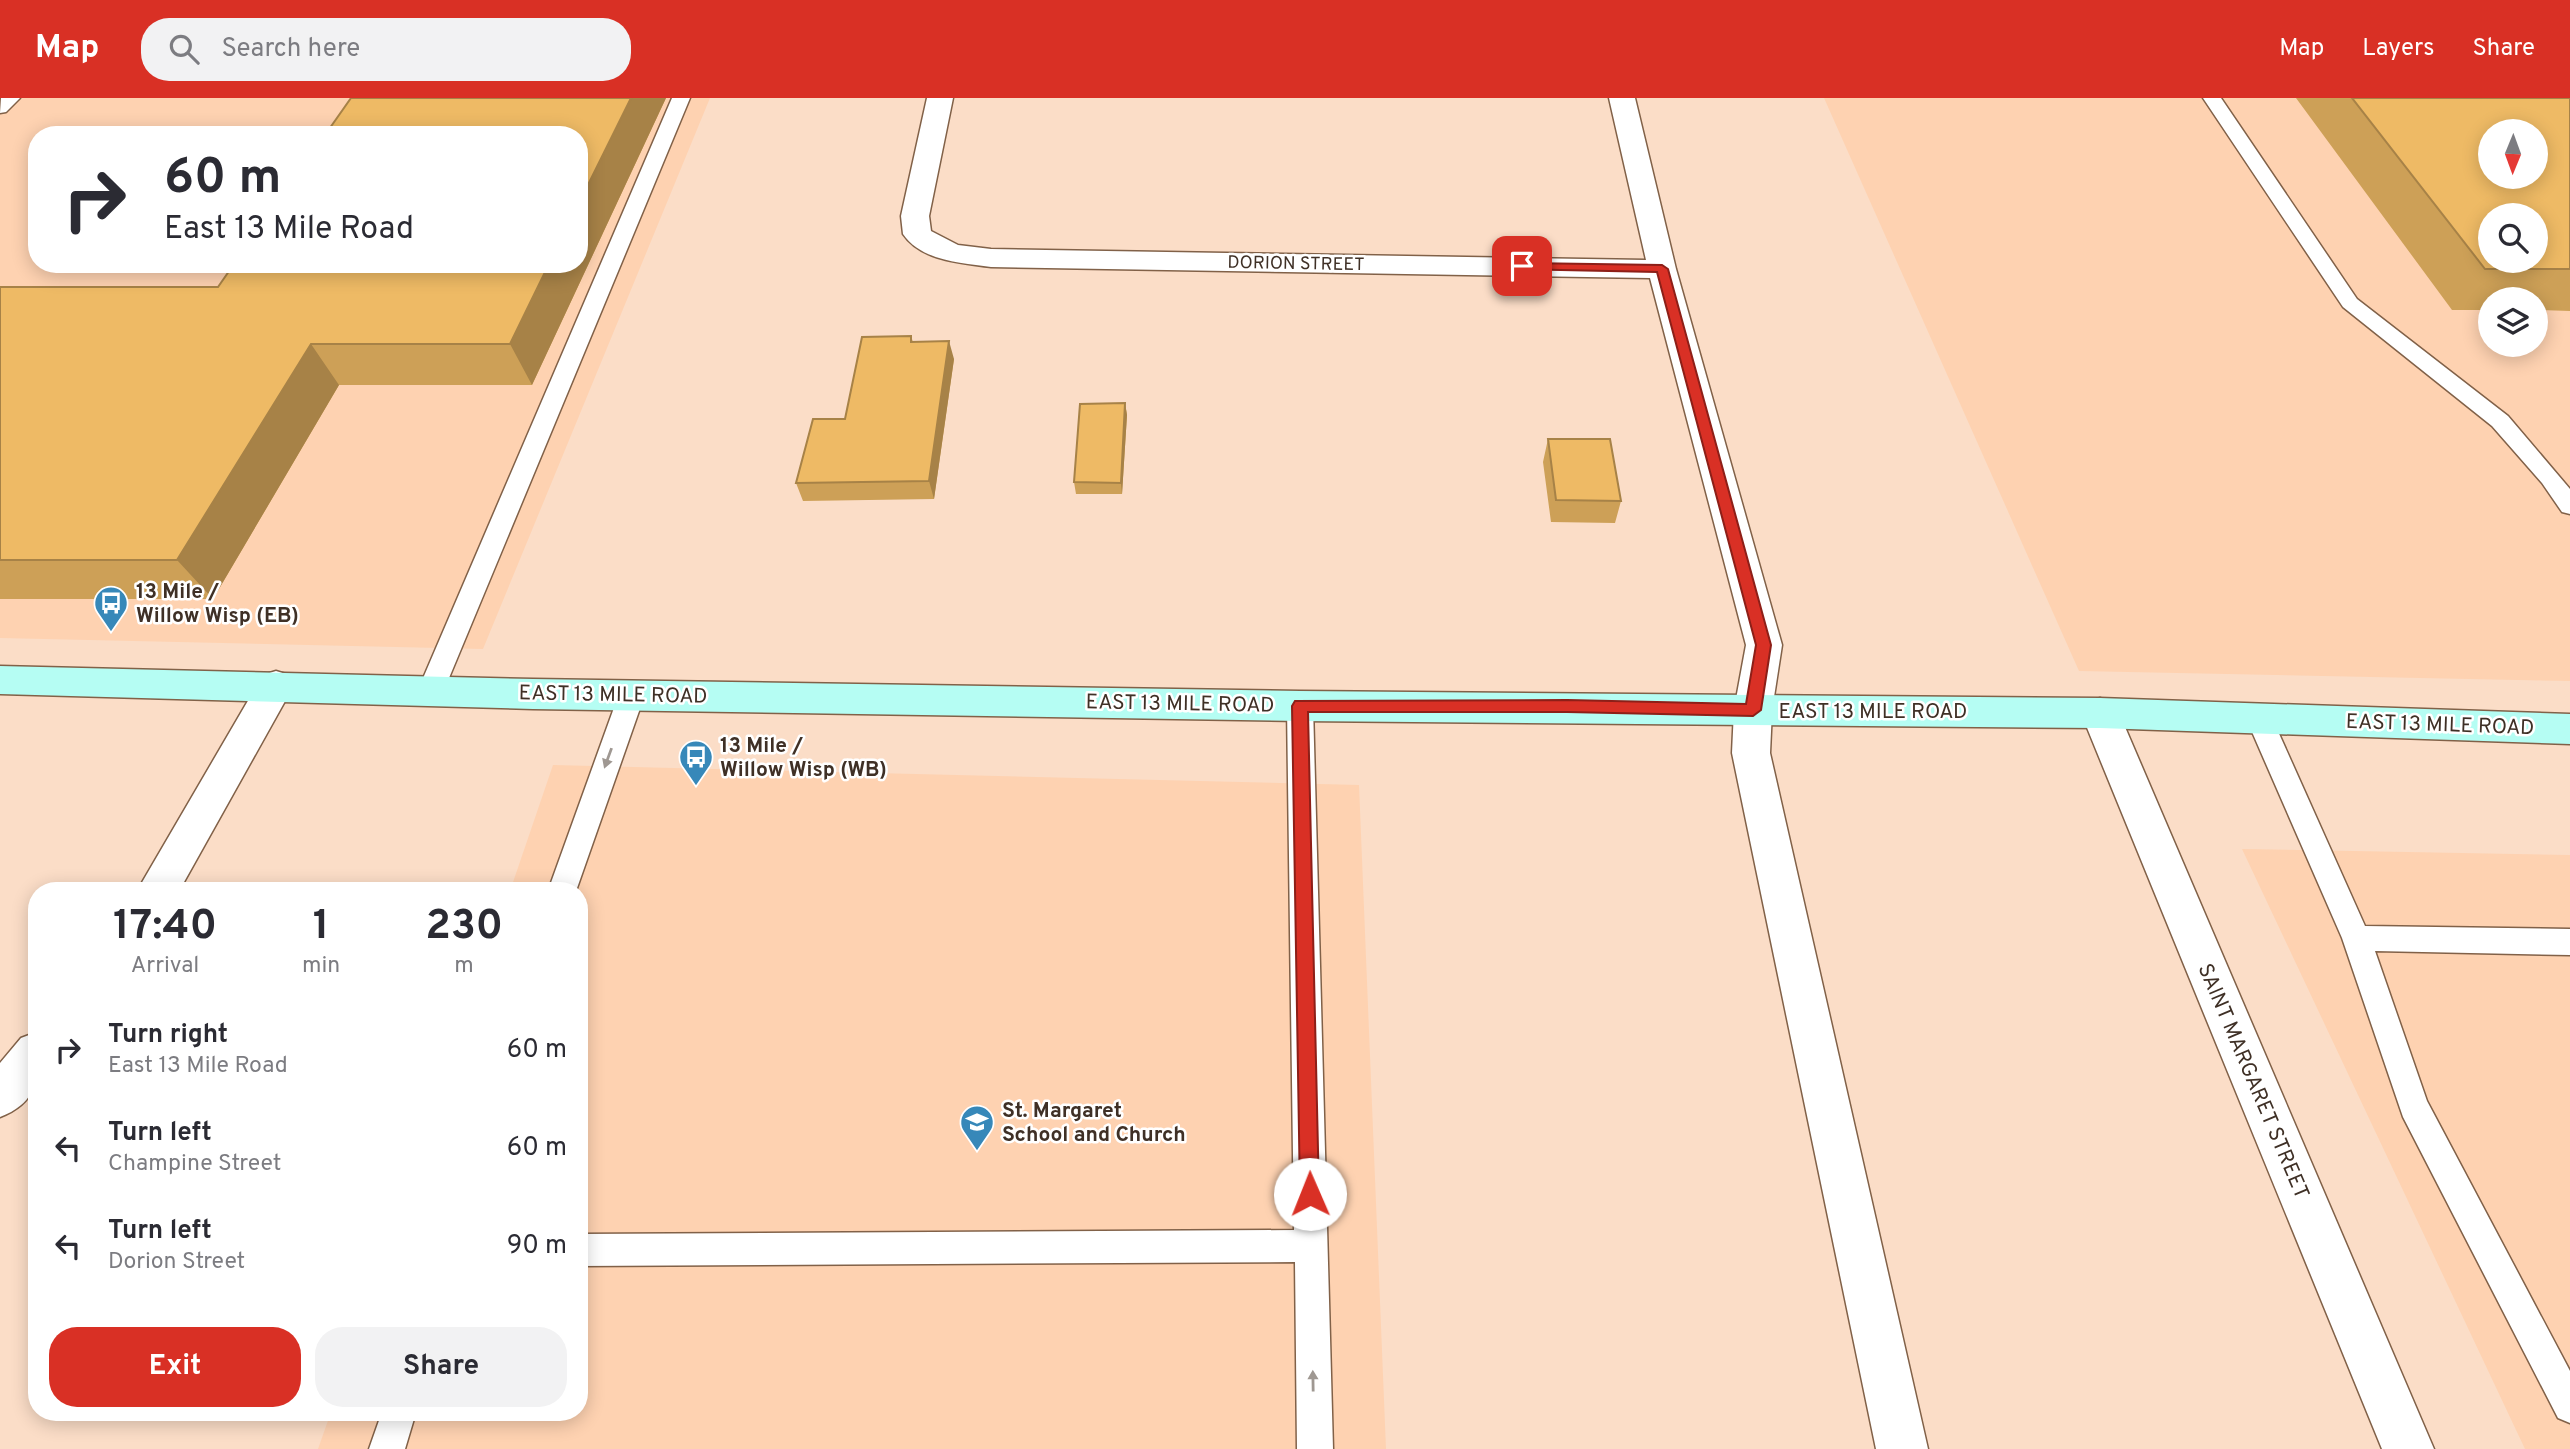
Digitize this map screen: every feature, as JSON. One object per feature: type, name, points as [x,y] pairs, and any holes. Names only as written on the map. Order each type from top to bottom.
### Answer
[{"type":"main road","name":"EAST 13 MILE ROAD","points":[[0,680],[1300,706],[1567,706],[2100,713],[2570,729]]},
{"type":"street","name":"DORION STREET","points":[[940,98],[915,216],[917,234],[932,247],[991,258],[1662,269]]},
{"type":"street","points":[[1622,98],[1662,269],[1764,645],[1753,710],[1751,753],[1902,1449]]},
{"type":"street","points":[[162,882],[276,685]]},
{"type":"street","name":"SAINT MARGARET STREET","points":[[2100,713],[2408,1449]]},
{"type":"street","points":[[0,1096],[28,1063]]},
{"type":"lane","points":[[0,108],[11,98]]},
{"type":"lane","points":[[431,690],[681,98]]},
{"type":"lane","points":[[2212,98],[2350,303],[2500,421],[2560,478],[2570,506]]},
{"type":"lane","points":[[565,882],[632,694]]},
{"type":"lane","points":[[1300,706],[1315,1449]]},
{"type":"lane","points":[[2259,718],[2356,938],[2414,1107],[2570,1406]]},
{"type":"lane","points":[[2356,938],[2570,943]]},
{"type":"lane","points":[[588,1250],[1311,1246]]},
{"type":"lane","points":[[387,1449],[396,1421]]},
{"type":"shaded area","points":[[0,98],[710,98],[483,649],[0,638]]},
{"type":"shaded area","points":[[1824,98],[2570,98],[2570,681],[2079,671]]},
{"type":"shaded area","name":"St. Margaret School and Church","points":[[553,765],[1359,785],[1386,1449],[318,1449],[328,1421],[588,1421],[588,882],[513,882]]},
{"type":"shaded area","points":[[2242,849],[2570,855],[2570,1449],[2525,1449]]},
{"type":"building","points":[[351,98],[631,98],[588,185],[588,126],[331,126]]},
{"type":"building","points":[[2352,98],[2570,98],[2570,269],[2548,269],[2548,203],[2478,203],[2478,260]]},
{"type":"building","points":[[228,273],[545,273],[510,344],[311,344],[177,560],[0,560],[0,287],[218,287]]},
{"type":"building","points":[[911,336],[911,342],[949,341],[929,481],[796,483],[813,419],[845,419],[862,337]]},
{"type":"building","points":[[1125,403],[1121,483],[1074,482],[1080,404]]},
{"type":"building","points":[[1548,439],[1610,439],[1621,501],[1556,500]]},
{"type":"place","name":"13 Mile / Willow Wisp (EB)","points":[[111,633]]},
{"type":"place","name":"13 Mile / Willow Wisp (WB)","points":[[696,787]]},
{"type":"place","name":"St. Margaret School and Church","points":[[977,1152]]},
{"type":"route","points":[[1310,1194],[1300,706],[1567,706],[1753,710],[1764,645],[1662,269],[1522,266]]}]
